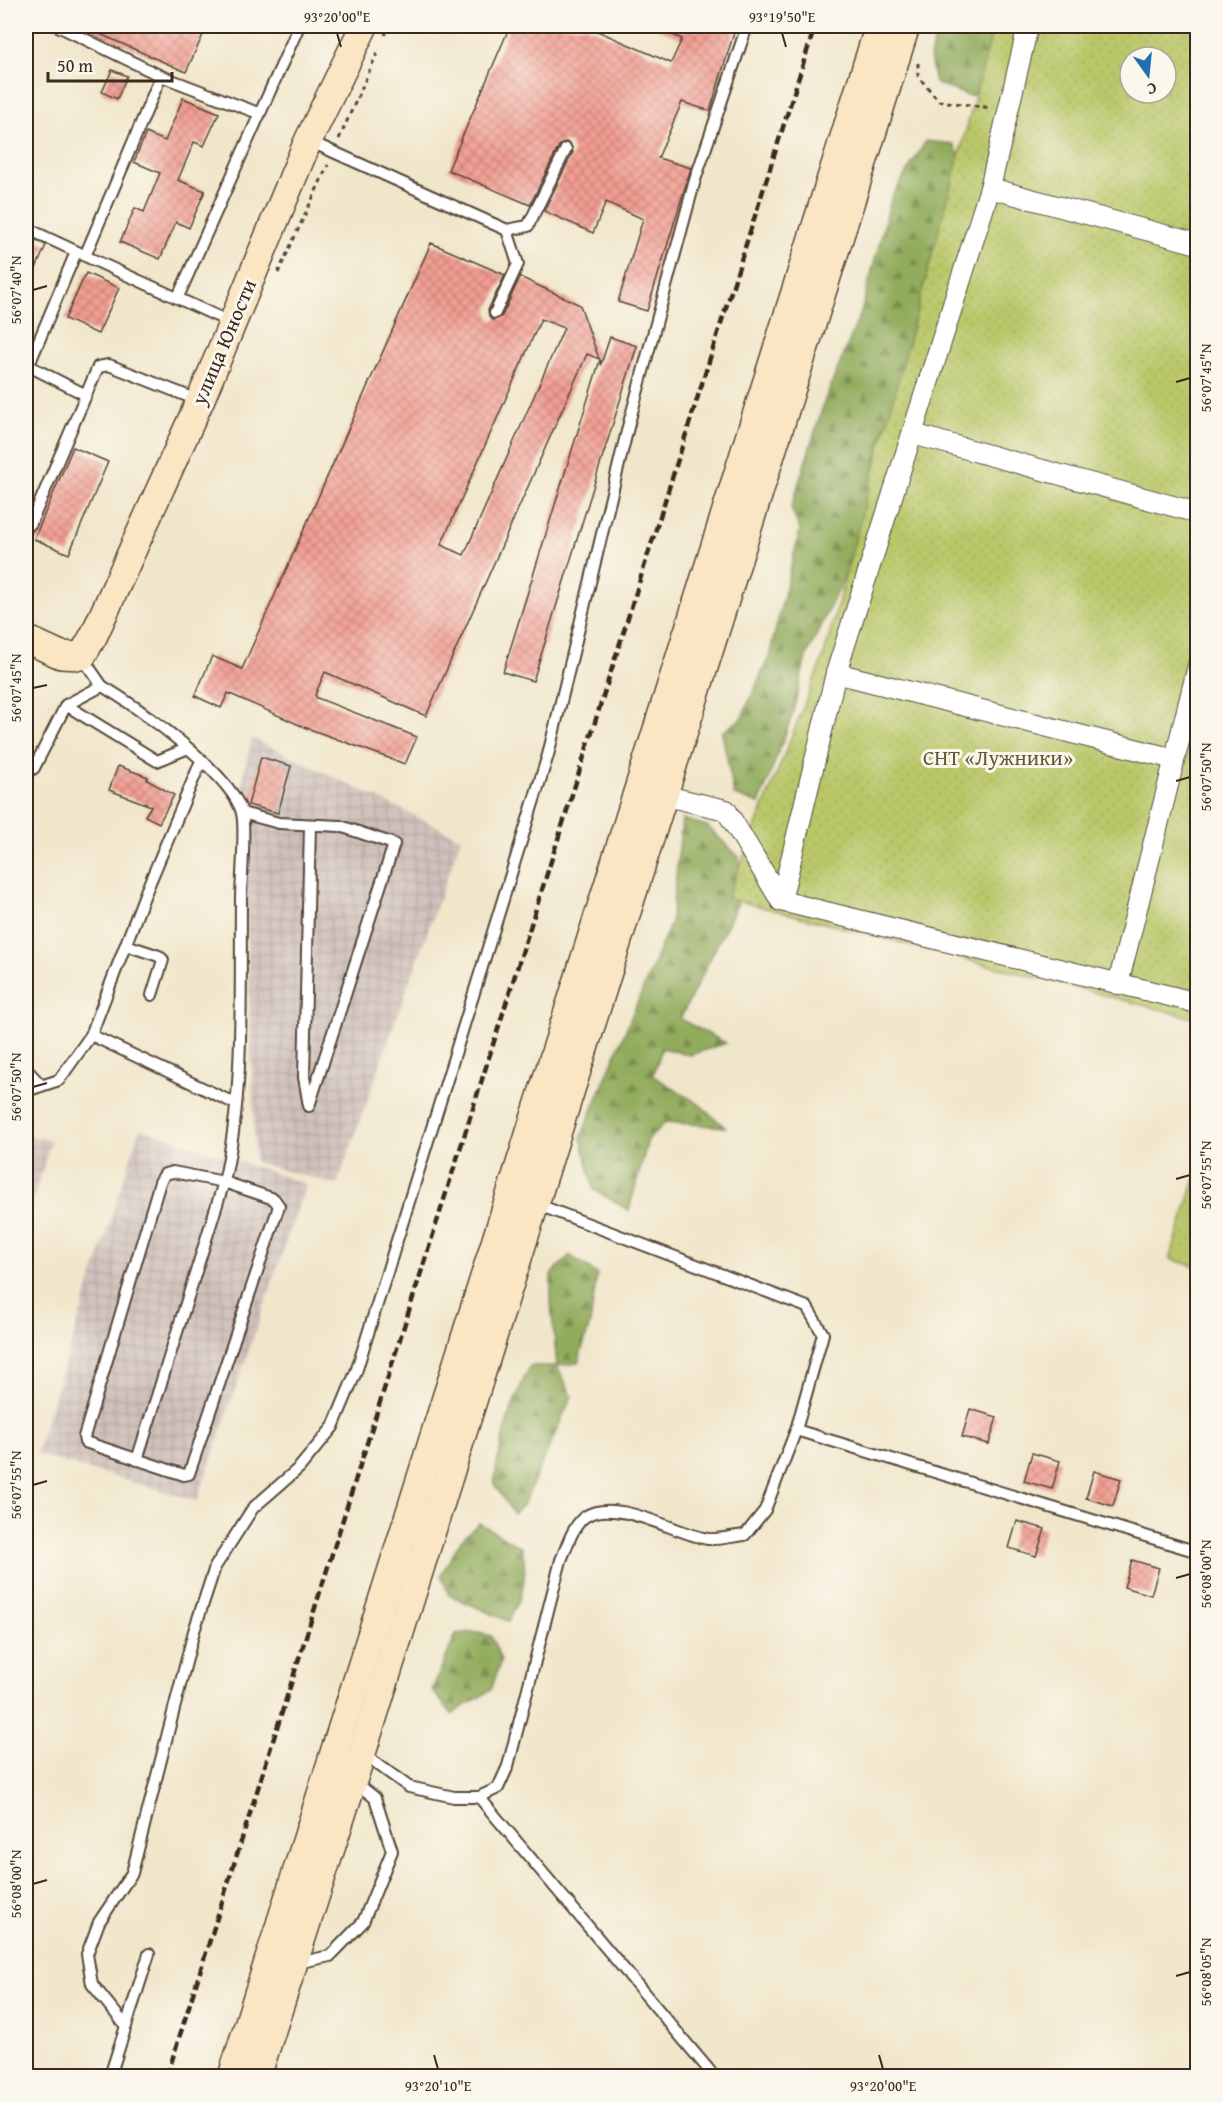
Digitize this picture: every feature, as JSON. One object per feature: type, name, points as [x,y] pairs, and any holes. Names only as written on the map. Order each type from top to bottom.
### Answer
[{"type":"main road","name":"улица Юности","points":[[82,656],[94,635],[200,401],[308,141],[364,26]]},
{"type":"main road","points":[[232,2076],[879,26]]},
{"type":"main road","points":[[256,2076],[362,1753],[906,26]]},
{"type":"main road","points":[[26,639],[61,655],[82,656]]},
{"type":"street","points":[[781,901],[836,673],[990,188],[1028,26]]},
{"type":"street","points":[[990,188],[1197,244]]},
{"type":"street","points":[[913,434],[1197,513]]},
{"type":"street","points":[[1118,984],[1197,666]]},
{"type":"street","points":[[836,673],[1174,759]]},
{"type":"street","points":[[662,795],[726,810],[781,901],[1197,1004]]},
{"type":"lane","points":[[58,26],[161,76],[258,113]]},
{"type":"lane","points":[[178,297],[258,113],[299,26]]},
{"type":"lane","points":[[126,2026],[92,1984],[87,1954],[99,1922],[132,1873],[194,1631],[215,1567],[253,1508],[299,1468],[333,1426],[356,1372],[548,755],[629,423],[695,180],[747,26]]},
{"type":"lane","points":[[86,395],[31,367],[30,362],[161,76]]},
{"type":"lane","points":[[308,141],[507,230],[528,226],[566,149]]},
{"type":"lane","points":[[26,228],[232,323]]},
{"type":"lane","points":[[495,313],[518,264],[507,230]]},
{"type":"lane","points":[[26,528],[31,523],[98,366],[109,365],[200,401]]},
{"type":"lane","points":[[82,656],[102,686],[133,703],[221,777],[242,813],[240,1018],[234,1138],[224,1182],[137,1460]]},
{"type":"lane","points":[[26,773],[34,768],[66,705],[102,686]]},
{"type":"lane","points":[[66,705],[157,761],[186,748]]},
{"type":"lane","points":[[26,1092],[59,1080],[91,1035],[201,761]]},
{"type":"lane","points":[[242,813],[279,823],[340,826],[394,844],[309,1106],[304,1077],[309,826]]},
{"type":"lane","points":[[126,945],[159,956],[163,960],[152,995]]},
{"type":"lane","points":[[91,1035],[236,1104]]},
{"type":"lane","points":[[26,1069],[41,1085]]},
{"type":"lane","points":[[173,1173],[224,1182],[274,1199],[279,1206],[189,1474],[184,1475],[85,1442],[84,1437],[160,1182],[165,1174],[173,1173]]},
{"type":"lane","points":[[362,1753],[409,1787],[454,1797],[478,1797],[498,1788],[508,1766],[561,1560],[573,1532],[585,1516],[601,1511],[645,1517],[708,1539],[745,1535],[765,1510],[796,1430],[823,1334],[807,1307],[535,1204]]},
{"type":"lane","points":[[796,1430],[1197,1552]]},
{"type":"lane","points":[[294,1964],[330,1956],[363,1923],[392,1851],[375,1798],[353,1781]]},
{"type":"lane","points":[[478,1797],[714,2076]]},
{"type":"lane","points":[[110,2076],[149,1954]]},
{"type":"path","points":[[918,53],[918,76],[939,101],[972,107],[1008,109]]},
{"type":"shaded area","points":[[252,738],[461,838],[337,1185],[255,1162],[242,782]]},
{"type":"shaded area","points":[[140,1128],[306,1184],[197,1501],[36,1454]]},
{"type":"shaded area","points":[[26,1134],[51,1141],[26,1223]]},
{"type":"green space","points":[[938,26],[1024,26],[999,88],[969,96],[935,83],[930,57]]},
{"type":"green space","name":"СНТ «Лужники»","points":[[994,26],[1197,26],[1197,1019],[727,898],[824,655]]},
{"type":"green space","points":[[926,141],[954,144],[970,187],[932,310],[883,431],[852,560],[806,657],[792,716],[759,804],[734,795],[722,732],[741,719],[769,657],[800,530],[791,508],[825,400],[861,312],[892,196]]},
{"type":"green space","points":[[682,819],[707,826],[739,857],[738,903],[680,1019],[726,1043],[690,1055],[662,1048],[653,1076],[699,1104],[725,1127],[666,1122],[648,1140],[629,1210],[594,1190],[581,1137],[671,922]]},
{"type":"green space","points":[[1197,1173],[1198,1267],[1170,1259]]},
{"type":"green space","points":[[570,1255],[597,1274],[590,1323],[578,1363],[557,1366],[551,1303],[551,1275]]},
{"type":"green space","points":[[530,1366],[557,1366],[572,1396],[524,1503],[514,1514],[494,1484],[507,1423]]},
{"type":"green space","points":[[479,1523],[522,1548],[523,1586],[508,1621],[449,1595],[441,1575],[461,1540]]},
{"type":"green space","points":[[473,1632],[491,1636],[501,1660],[491,1690],[452,1714],[432,1690],[456,1634]]},
{"type":"building","points":[[82,26],[207,26],[186,72]]},
{"type":"building","points":[[510,26],[586,26],[671,63],[682,39],[651,26],[736,26],[710,111],[682,102],[658,158],[691,168],[647,311],[618,302],[643,219],[606,202],[593,233],[544,211],[573,152],[570,143],[565,142],[559,146],[530,205],[448,170]]},
{"type":"building","points":[[112,70],[127,76],[117,99],[102,92]]},
{"type":"building","points":[[183,98],[219,113],[204,146],[194,142],[178,180],[205,191],[189,228],[176,222],[160,259],[120,242],[135,208],[144,212],[160,173],[134,162],[146,133],[165,141]]},
{"type":"building","points":[[26,236],[46,245],[26,292]]},
{"type":"building","points":[[431,243],[505,275],[488,310],[492,320],[502,316],[520,277],[580,305],[599,359],[587,354],[426,716],[325,672],[315,695],[317,698],[417,737],[405,764],[304,727],[228,693],[221,708],[195,696],[212,656],[242,669]],"holes":[[[541,319],[564,328],[464,555],[441,545]]]},
{"type":"building","points":[[86,273],[119,288],[98,334],[65,319]]},
{"type":"building","points":[[610,337],[637,346],[533,681],[503,672],[600,360],[601,364]]},
{"type":"building","points":[[73,447],[108,462],[69,554],[34,539]]},
{"type":"building","points":[[261,757],[291,766],[278,813],[248,805]]},
{"type":"building","points":[[118,766],[148,777],[147,780],[174,795],[159,823],[145,816],[151,806],[109,790]]},
{"type":"building","points":[[970,1409],[997,1417],[989,1444],[962,1437]]},
{"type":"building","points":[[1032,1453],[1060,1461],[1052,1489],[1024,1481]]},
{"type":"building","points":[[1094,1471],[1121,1479],[1113,1506],[1086,1498]]},
{"type":"building","points":[[1017,1521],[1045,1529],[1036,1556],[1009,1548]]},
{"type":"building","points":[[1132,1560],[1159,1568],[1151,1595],[1124,1587]]},
{"type":"railway","points":[[167,2076],[815,26]]}]
